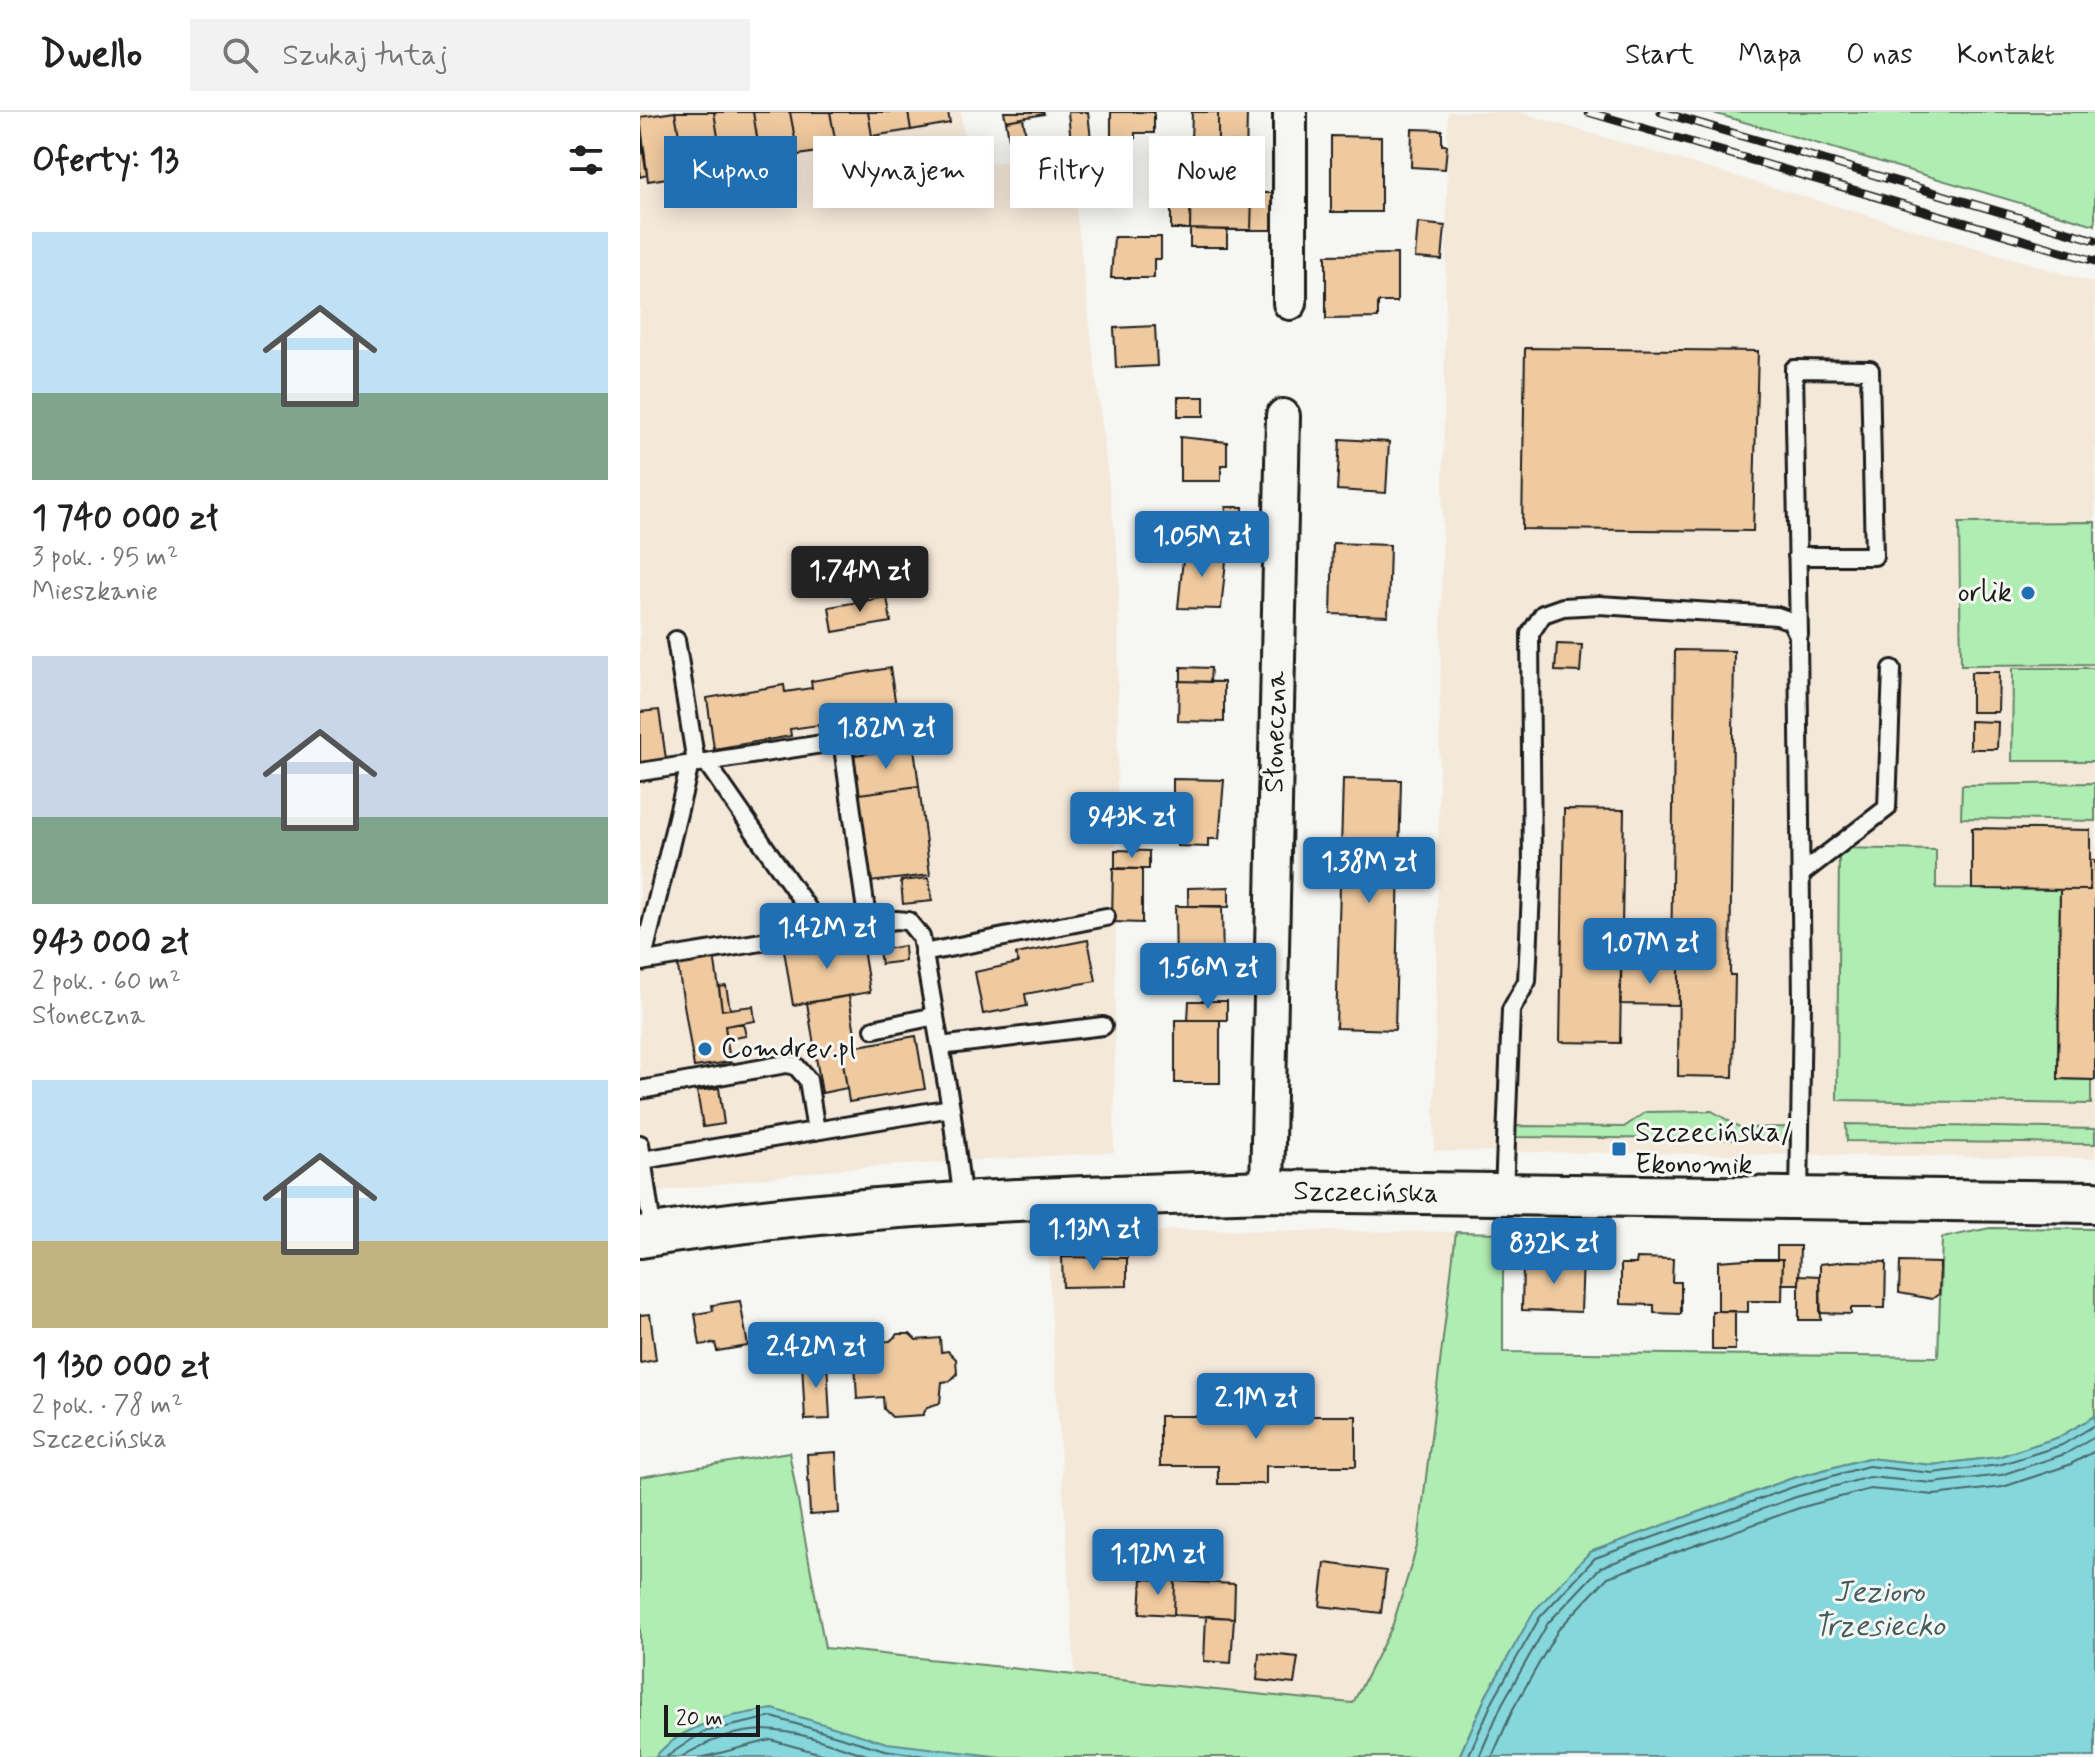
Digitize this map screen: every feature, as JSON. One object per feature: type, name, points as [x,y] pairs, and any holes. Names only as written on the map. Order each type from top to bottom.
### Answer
[{"type":"street","points":[[1290,112],[1290,303]]},
{"type":"street","name":"Słoneczna","points":[[1267,1191],[1283,416]]},
{"type":"street","name":"Szczecińska","points":[[646,1236],[789,1217],[963,1202],[1267,1191],[2095,1202]]},
{"type":"lane","points":[[1797,556],[1874,556],[1870,370],[1794,369],[1801,874],[1799,1198]]},
{"type":"lane","points":[[1777,616],[1791,606],[1798,587]]},
{"type":"lane","points":[[1504,1195],[1511,1010],[1527,981],[1532,869],[1528,650],[1535,622],[1553,609],[1599,605],[1777,616],[1791,621],[1799,644]]},
{"type":"lane","points":[[676,640],[697,763],[641,962],[908,921],[921,937],[951,1108],[963,1202]]},
{"type":"lane","points":[[1801,874],[1887,808],[1892,669]]},
{"type":"lane","points":[[640,772],[913,730]]},
{"type":"lane","points":[[842,740],[868,925]]},
{"type":"lane","points":[[697,763],[824,932]]},
{"type":"lane","points":[[923,953],[1106,917]]},
{"type":"lane","points":[[874,1029],[935,1016]]},
{"type":"lane","points":[[940,1046],[1103,1026]]},
{"type":"lane","points":[[640,1090],[786,1064],[796,1066],[808,1080],[816,1131]]},
{"type":"lane","points":[[646,1236],[641,1152],[816,1131],[951,1108]]},
{"type":"shaded area","points":[[640,112],[961,112],[964,136],[813,136],[813,208],[994,208],[994,162],[1010,161],[1010,208],[1076,208],[1119,569],[1114,1152],[837,1169],[640,1194]]},
{"type":"shaded area","points":[[1448,112],[1519,112],[2095,283],[2095,1158],[1434,1151]]},
{"type":"shaded area","points":[[1170,1230],[1456,1232],[1418,1543],[1392,1627],[1353,1703],[1166,1687],[1075,1674],[1047,1244],[1128,1240]]},
{"type":"green space","points":[[1710,112],[2095,112],[2095,225]]},
{"type":"green space","name":"orlik","points":[[2095,522],[2095,664],[1961,665],[1959,523]]},
{"type":"green space","points":[[2013,668],[2095,668],[2095,761],[2012,761]]},
{"type":"green space","points":[[2095,783],[2095,821],[1961,818],[1962,785]]},
{"type":"green space","points":[[1839,848],[1936,850],[1936,888],[2060,890],[2058,1079],[2091,1080],[2091,1104],[1837,1100]]},
{"type":"green space","points":[[1712,1111],[1741,1128],[1788,1127],[1795,1140],[1515,1137],[1516,1126],[1624,1127],[1646,1112]]},
{"type":"green space","points":[[1846,1124],[2095,1129],[2095,1144],[1847,1141]]},
{"type":"green space","points":[[1990,1228],[2095,1229],[2095,1416],[2059,1437],[1998,1457],[1932,1465],[1868,1458],[1790,1479],[1590,1552],[1534,1612],[1486,1696],[1459,1757],[640,1757],[640,1477],[789,1452],[825,1648],[1353,1703],[1392,1627],[1418,1543],[1456,1232],[1503,1233],[1503,1352],[1938,1357],[1942,1238]]},
{"type":"water","name":"Jezioro Trzesiecko","points":[[2095,1416],[2095,1757],[1459,1757],[1486,1696],[1534,1611],[1590,1552],[1790,1479],[1868,1458],[1932,1465],[1998,1457],[2059,1437]]},
{"type":"water","points":[[773,1709],[887,1743],[1002,1757],[655,1757],[667,1745],[694,1728],[741,1714]]},
{"type":"building","points":[[675,112],[714,112],[718,136],[679,136]]},
{"type":"building","points":[[675,112],[679,136],[664,136],[664,178],[648,181],[640,117]]},
{"type":"building","points":[[714,112],[753,112],[757,136],[718,136]]},
{"type":"building","points":[[753,112],[790,112],[794,136],[757,136]]},
{"type":"building","points":[[790,112],[830,112],[835,136],[813,136],[813,153],[798,155],[797,136],[794,136]]},
{"type":"building","points":[[830,112],[868,112],[872,136],[835,136]]},
{"type":"building","points":[[868,112],[908,112],[911,130],[872,136]]},
{"type":"building","points":[[908,112],[948,112],[950,123],[911,130]]},
{"type":"building","points":[[1004,112],[1043,112],[1044,114],[1006,121]]},
{"type":"building","points":[[1068,112],[1088,112],[1091,136],[1070,136]]},
{"type":"building","points":[[1111,112],[1154,112],[1154,133],[1135,133],[1135,140],[1133,136],[1111,136]]},
{"type":"building","points":[[1192,112],[1218,112],[1218,136],[1191,136]]},
{"type":"building","points":[[1218,112],[1247,112],[1247,136],[1218,136]]},
{"type":"building","points":[[1023,118],[1026,136],[1010,136],[1009,139],[1006,121]]},
{"type":"building","points":[[1412,129],[1442,130],[1442,145],[1447,145],[1445,169],[1411,167]]},
{"type":"building","points":[[640,135],[647,175],[640,177]]},
{"type":"building","points":[[1331,136],[1381,137],[1381,212],[1331,212]]},
{"type":"building","points":[[1265,193],[1273,193],[1272,230],[1251,230],[1252,208],[1265,208]]},
{"type":"building","points":[[1171,208],[1190,208],[1190,229],[1171,229]]},
{"type":"building","points":[[1190,208],[1252,208],[1251,230],[1190,229]]},
{"type":"building","points":[[1418,223],[1445,226],[1442,260],[1415,258]]},
{"type":"building","points":[[1190,229],[1227,230],[1227,247],[1190,247]]},
{"type":"building","points":[[1114,237],[1161,237],[1161,259],[1154,259],[1154,278],[1111,278]]},
{"type":"building","points":[[1397,254],[1397,302],[1378,302],[1378,318],[1326,319],[1326,255]]},
{"type":"building","points":[[1155,326],[1157,366],[1116,368],[1114,328]]},
{"type":"building","points":[[1525,348],[1758,351],[1753,531],[1522,529]]},
{"type":"building","points":[[1178,397],[1204,397],[1204,416],[1178,416]]},
{"type":"building","points":[[1180,437],[1227,442],[1227,465],[1221,465],[1221,481],[1180,481]]},
{"type":"building","points":[[1340,439],[1389,442],[1386,493],[1337,490]]},
{"type":"building","points":[[1226,507],[1243,507],[1243,532],[1225,532]]},
{"type":"building","points":[[1333,543],[1390,545],[1388,616],[1331,614]]},
{"type":"building","points":[[1184,549],[1227,551],[1221,609],[1178,608]]},
{"type":"building","points":[[887,597],[891,622],[833,632],[829,607]]},
{"type":"building","points":[[1557,644],[1582,645],[1580,672],[1555,671]]},
{"type":"building","points":[[1675,650],[1734,651],[1730,975],[1735,975],[1733,1077],[1678,1076],[1679,968],[1671,968]]},
{"type":"building","points":[[1181,667],[1211,668],[1210,682],[1181,681]]},
{"type":"building","points":[[890,668],[898,719],[820,732],[818,725],[790,729],[791,736],[714,749],[707,698],[784,685],[785,692],[812,688],[811,681]]},
{"type":"building","points":[[1971,672],[1999,672],[1998,712],[1971,712]]},
{"type":"building","points":[[1179,681],[1224,682],[1224,722],[1178,721]]},
{"type":"building","points":[[659,710],[666,759],[640,763],[640,712]]},
{"type":"building","points":[[1970,721],[1998,722],[1997,749],[1970,749]]},
{"type":"building","points":[[914,748],[919,786],[859,794],[854,755]]},
{"type":"building","points":[[1173,779],[1224,780],[1219,839],[1208,839],[1208,847],[1177,846],[1178,810],[1173,810]]},
{"type":"building","points":[[1343,779],[1401,780],[1395,1030],[1336,1028]]},
{"type":"building","points":[[919,786],[930,875],[870,882],[859,794]]},
{"type":"building","points":[[1564,809],[1624,810],[1620,1043],[1560,1042]]},
{"type":"building","points":[[1972,828],[2090,830],[2090,890],[1972,889]]},
{"type":"building","points":[[1115,850],[1149,851],[1149,869],[1115,869]]},
{"type":"building","points":[[2090,860],[2095,860],[2095,1080],[2058,1079],[2060,890],[2090,890]]},
{"type":"building","points":[[1113,868],[1142,869],[1142,923],[1112,922]]},
{"type":"building","points":[[929,878],[932,901],[903,904],[901,881]]},
{"type":"building","points":[[1229,887],[1229,907],[1188,906],[1188,888]]},
{"type":"building","points":[[1175,906],[1222,906],[1223,970],[1176,971]]},
{"type":"building","points":[[861,937],[870,992],[793,1005],[784,950]]},
{"type":"building","points":[[1088,940],[1096,981],[1025,994],[1027,1006],[983,1014],[975,972],[1018,963],[1016,954]]},
{"type":"building","points":[[904,946],[905,961],[881,964],[879,950]]},
{"type":"building","points":[[714,955],[722,1010],[753,1006],[755,1021],[725,1026],[730,1062],[694,1067],[677,961]]},
{"type":"building","points":[[1621,967],[1679,968],[1679,1005],[1620,1004]]},
{"type":"building","points":[[726,986],[730,1009],[722,1010],[719,987]]},
{"type":"building","points":[[849,996],[857,1046],[841,1049],[847,1088],[822,1093],[807,1003]]},
{"type":"building","points":[[1189,1001],[1227,1001],[1227,1020],[1188,1020]]},
{"type":"building","points":[[1175,1020],[1220,1020],[1220,1083],[1175,1083]]},
{"type":"building","points":[[743,1023],[746,1036],[727,1039],[725,1026]]},
{"type":"building","points":[[916,1036],[925,1089],[849,1102],[841,1049]]},
{"type":"building","points":[[719,1088],[724,1124],[703,1127],[697,1091]]},
{"type":"building","points":[[1777,1246],[1800,1246],[1799,1284],[1782,1284],[1783,1259],[1777,1259]]},
{"type":"building","points":[[1557,1256],[1583,1257],[1581,1312],[1522,1310],[1523,1264],[1557,1265]]},
{"type":"building","points":[[1062,1257],[1127,1258],[1127,1286],[1063,1287]]},
{"type":"building","points":[[1637,1258],[1673,1259],[1672,1282],[1681,1282],[1681,1314],[1654,1313],[1654,1305],[1621,1304],[1621,1264],[1636,1264]]},
{"type":"building","points":[[1783,1259],[1782,1301],[1748,1301],[1748,1312],[1718,1311],[1718,1261]]},
{"type":"building","points":[[1886,1262],[1885,1308],[1851,1308],[1851,1314],[1820,1313],[1820,1264]]},
{"type":"building","points":[[1900,1262],[1940,1263],[1939,1294],[1932,1299],[1899,1293]]},
{"type":"building","points":[[1799,1275],[1820,1276],[1821,1320],[1799,1320]]},
{"type":"building","points":[[740,1301],[748,1346],[717,1351],[715,1343],[700,1345],[695,1314],[713,1311],[712,1305]]},
{"type":"building","points":[[1712,1311],[1735,1311],[1735,1350],[1712,1350]]},
{"type":"building","points":[[650,1314],[656,1360],[640,1363],[640,1315]]},
{"type":"building","points":[[898,1334],[910,1334],[916,1340],[940,1338],[941,1352],[948,1351],[956,1359],[957,1374],[950,1381],[942,1382],[940,1403],[927,1407],[923,1415],[892,1417],[884,1409],[883,1397],[857,1399],[854,1343],[890,1341]]},
{"type":"building","points":[[827,1361],[830,1419],[805,1420],[802,1362]]},
{"type":"building","points":[[1218,1399],[1266,1399],[1266,1416],[1356,1416],[1356,1466],[1266,1466],[1266,1484],[1218,1484],[1218,1466],[1160,1466],[1160,1416],[1218,1416]]},
{"type":"building","points":[[836,1452],[839,1513],[810,1515],[807,1454]]},
{"type":"building","points":[[1325,1563],[1386,1571],[1381,1613],[1320,1606]]},
{"type":"building","points":[[1142,1579],[1175,1581],[1174,1615],[1140,1613]]},
{"type":"building","points":[[1175,1581],[1235,1584],[1234,1618],[1174,1615]]},
{"type":"building","points":[[1206,1616],[1234,1618],[1231,1663],[1204,1661]]},
{"type":"building","points":[[1259,1653],[1298,1657],[1294,1684],[1257,1680]]},
{"type":"railway","points":[[1588,112],[2095,261]]},
{"type":"railway","points":[[1661,112],[2095,240]]},
{"type":"place","name":"orlik","points":[[2028,593]]},
{"type":"place","name":"Comdrev.pl","points":[[705,1049]]},
{"type":"place","name":"Szczecińska/ Ekonomik","points":[[1619,1149]]}]
